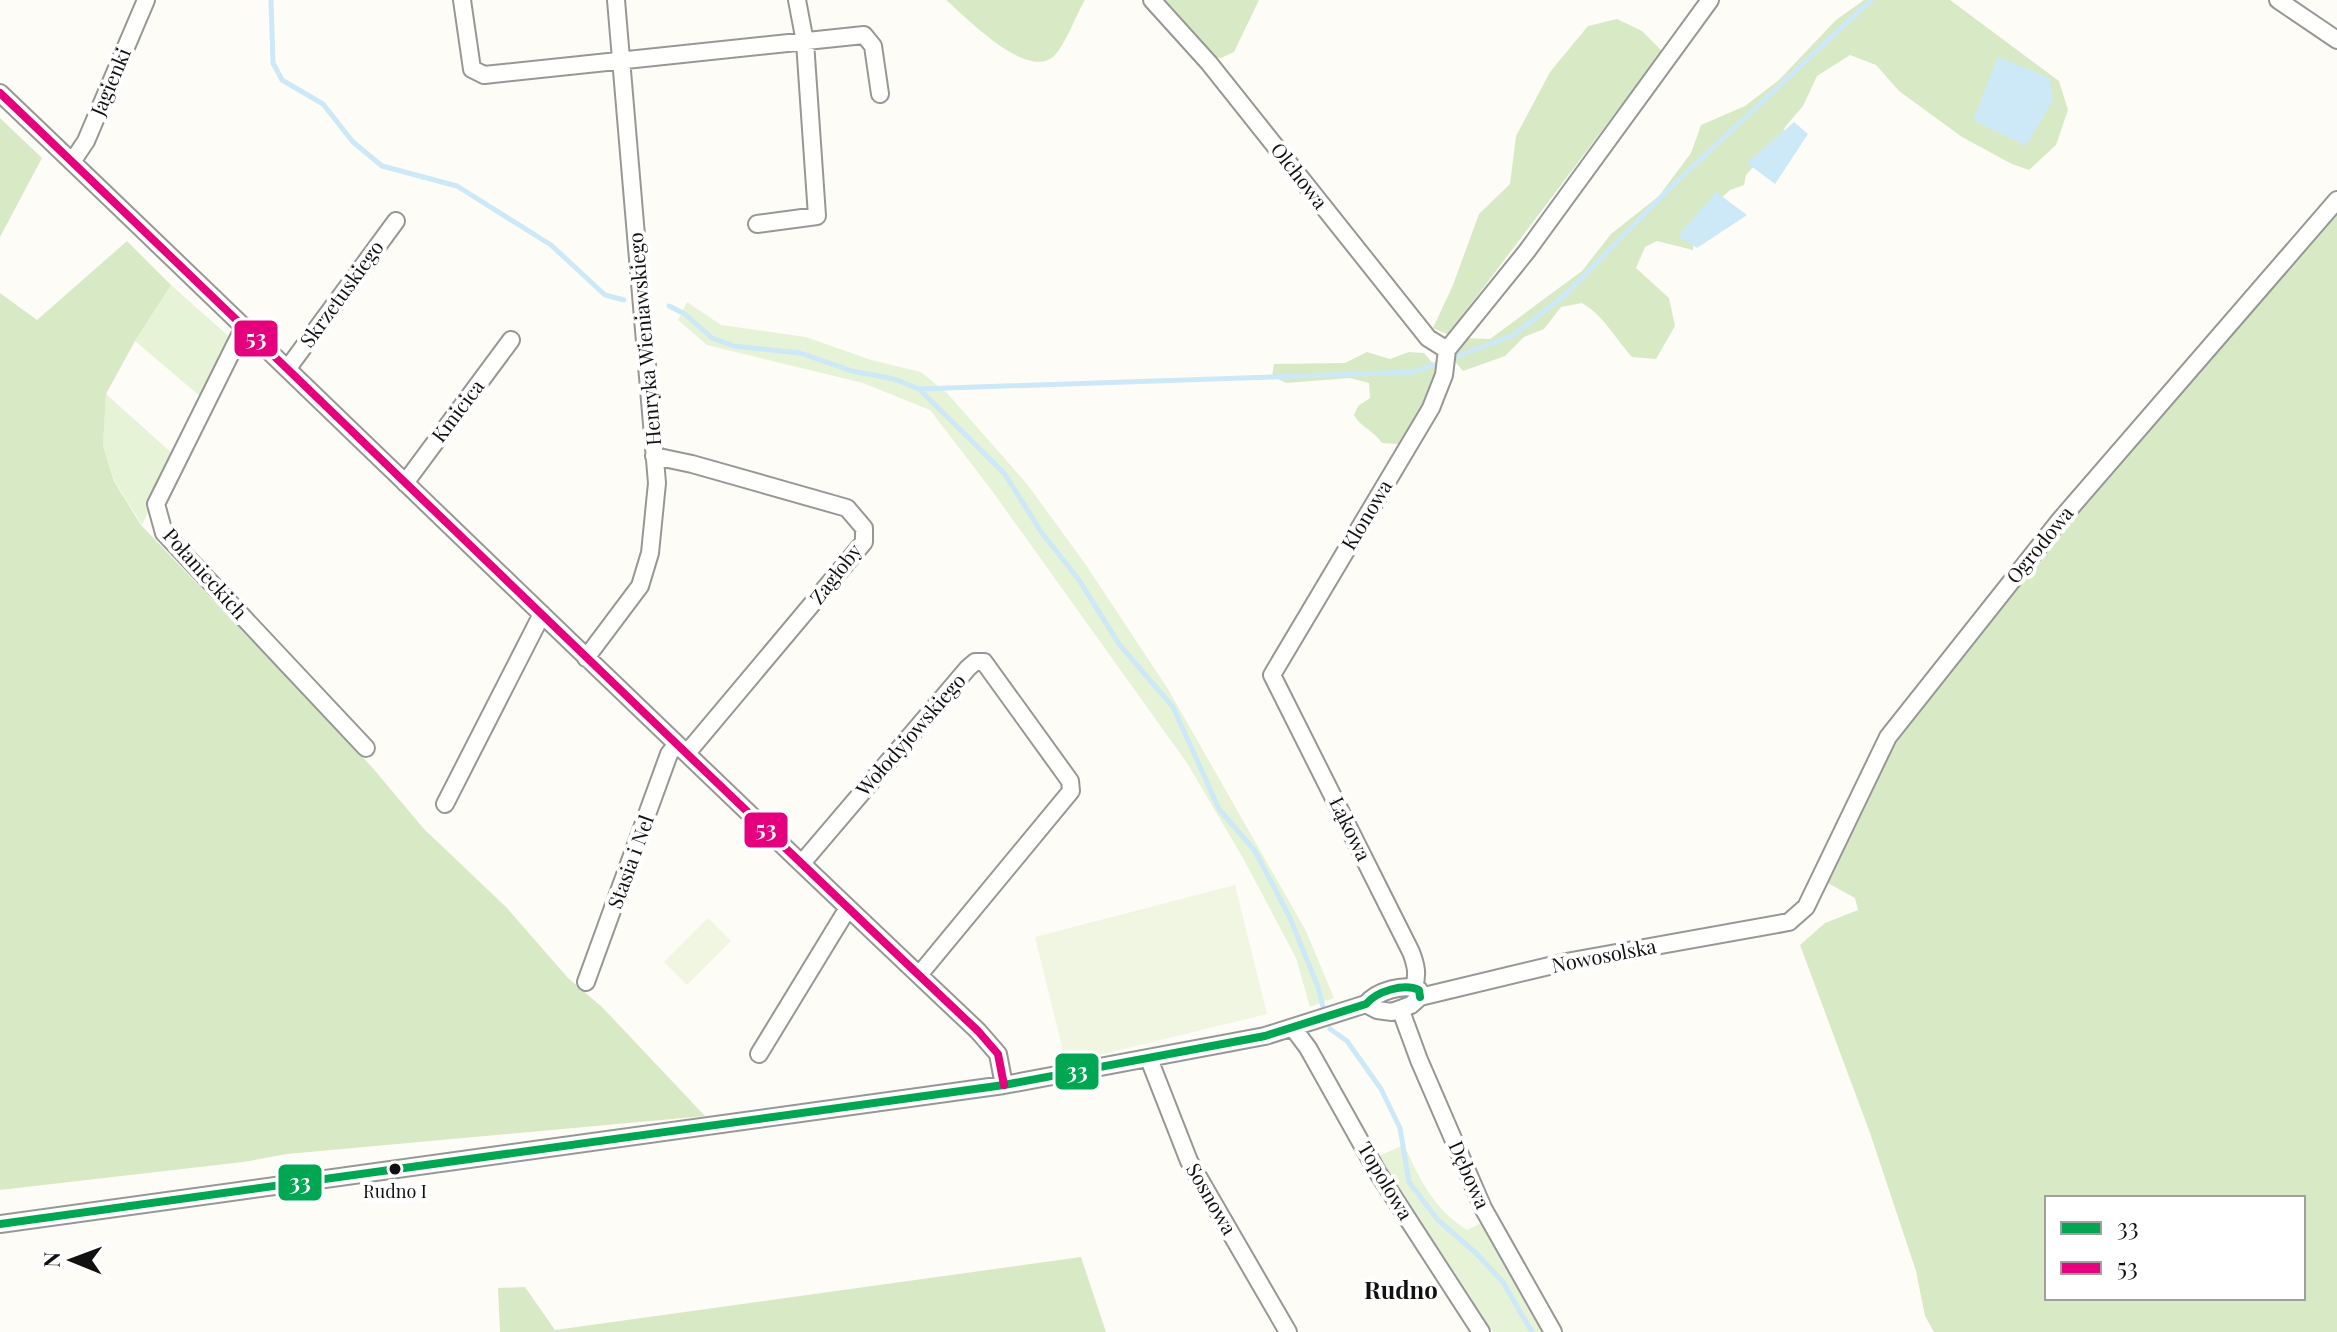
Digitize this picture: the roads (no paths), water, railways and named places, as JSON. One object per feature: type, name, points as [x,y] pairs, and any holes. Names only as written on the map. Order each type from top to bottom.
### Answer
[{"type":"street","name":"Jagienki","points":[[72,162],[86,141],[146,0]]},
{"type":"street","points":[[462,0],[472,69],[484,75],[864,35],[873,46],[880,94]]},
{"type":"street","name":"Henryka Wieniawskiego","points":[[586,658],[640,586],[650,553],[657,483],[616,0]]},
{"type":"street","points":[[757,224],[817,216],[805,42],[797,0]]},
{"type":"street","name":"Olchowa","points":[[1152,0],[1209,63],[1428,338],[1447,350]]},
{"type":"street","points":[[1447,350],[1527,251],[1710,0]]},
{"type":"street","points":[[2278,0],[2337,40]]},
{"type":"street","points":[[0,93],[990,1043],[1001,1062],[1004,1085]]},
{"type":"street","name":"Ogrodowa","points":[[1789,922],[1806,907],[1888,737],[2060,520],[2337,200]]},
{"type":"street","name":"Skrzetuskiego","points":[[288,368],[396,221]]},
{"type":"street","name":"Połanieckich","points":[[244,327],[156,504],[164,533],[366,748]]},
{"type":"street","name":"Kmicica","points":[[405,483],[511,340]]},
{"type":"street","name":"Klonowa","points":[[1272,675],[1431,408],[1444,375],[1447,350]]},
{"type":"street","name":"Zagłoby","points":[[654,456],[847,508],[864,528],[864,542],[682,748]]},
{"type":"street","points":[[445,804],[542,614]]},
{"type":"street","name":"Wołodyjowskiego","points":[[802,863],[968,668],[975,662],[984,662],[1070,781],[1071,791],[919,975]]},
{"type":"street","name":"Łąkowa","points":[[1272,675],[1408,947],[1416,965],[1417,992]]},
{"type":"street","name":"Stasia i Nel","points":[[586,982],[669,754],[682,748]]},
{"type":"street","points":[[759,1054],[848,908]]},
{"type":"street","name":"Nowosolska","points":[[0,1224],[1004,1085],[1265,1036],[1366,1004],[1380,994],[1398,988],[1417,992],[1789,922]]},
{"type":"street","name":"Nowosolska","points":[[1366,1004],[1377,1010],[1401,1011],[1417,992]]},
{"type":"street","name":"Dębowa","points":[[1401,1011],[1483,1208],[1553,1332]]},
{"type":"street","name":"Topolowa","points":[[1293,1028],[1308,1048],[1378,1173],[1481,1332]]},
{"type":"street","name":"Sosnowa","points":[[1149,1059],[1189,1161],[1288,1332]]},
{"type":"water","points":[[1998,57],[2050,78],[2053,100],[2026,146],[1973,120]]},
{"type":"water","points":[[1794,122],[1808,134],[1775,184],[1747,163]]},
{"type":"water","points":[[1716,192],[1747,215],[1697,248],[1678,236]]},
{"type":"waterway","points":[[271,0],[273,63],[282,80],[323,104],[353,142],[382,166],[457,186],[551,245],[605,295],[624,300]]},
{"type":"waterway","points":[[919,389],[1414,372],[1512,336],[1565,295],[1671,187],[1871,0]]},
{"type":"waterway","points":[[669,306],[685,314],[712,338],[734,346],[800,353],[919,389],[1004,473],[1042,533],[1079,580],[1119,644],[1173,707],[1219,809],[1255,851],[1290,918],[1323,1007]]},
{"type":"waterway","points":[[1330,1029],[1347,1041],[1381,1089],[1400,1128],[1409,1182],[1438,1220],[1503,1282],[1532,1332]]},
{"type":"place","name":"Rudno I","points":[[395,1169]]},
{"type":"district","name":"Rudno","points":[[1401,1291]]}]
